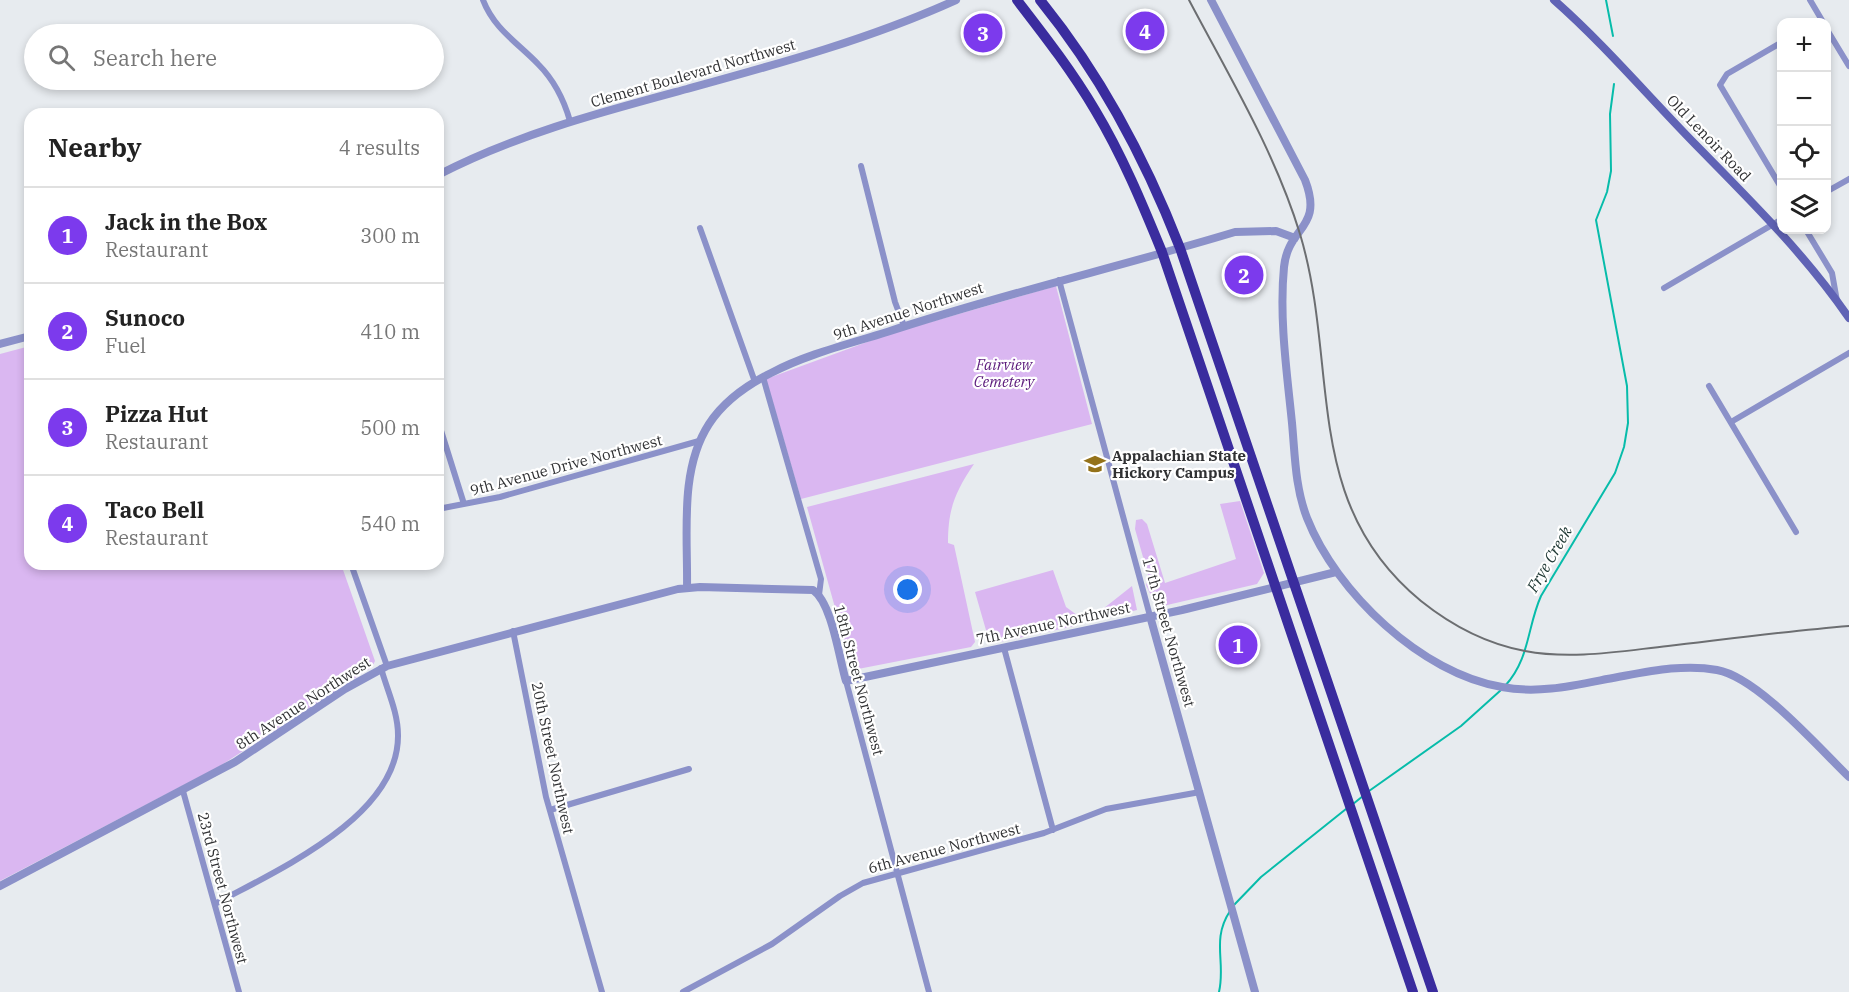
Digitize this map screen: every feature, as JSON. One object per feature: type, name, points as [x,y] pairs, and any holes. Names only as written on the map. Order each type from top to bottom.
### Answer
[{"type":"highway","points":[[1017,0],[1054,48],[1094,109],[1131,179],[1162,252],[1413,992]]},
{"type":"highway","points":[[1040,0],[1062,28],[1112,102],[1149,173],[1180,248],[1433,992]]},
{"type":"highway","points":[[1047,0],[1062,28]]},
{"type":"main road","name":"Old Lenoir Road","points":[[1554,0],[1604,48],[1807,261],[1849,318]]},
{"type":"street","points":[[483,0],[502,31],[539,64],[555,85],[570,121]]},
{"type":"street","name":"Clement Boulevard Northwest","points":[[444,172],[498,146],[570,121],[794,59],[956,0]]},
{"type":"street","points":[[1211,0],[1308,189],[1312,212],[1286,257],[1284,287],[1296,474],[1307,517],[1336,572],[1368,607],[1411,645],[1455,672],[1493,686],[1512,689],[1552,689],[1672,669],[1718,670],[1748,683],[1849,777]]},
{"type":"street","points":[[1810,0],[1818,18]]},
{"type":"street","points":[[1831,35],[1849,66]]},
{"type":"street","points":[[1777,45],[1736,68],[1721,81],[1721,90],[1777,181]]},
{"type":"street","points":[[861,166],[895,302],[904,326]]},
{"type":"street","points":[[1831,189],[1849,178]]},
{"type":"street","points":[[1664,288],[1777,222]]},
{"type":"street","points":[[700,228],[754,382]]},
{"type":"street","name":"9th Avenue Northwest","points":[[687,588],[689,490],[699,441],[721,408],[762,377],[786,366],[904,326],[1162,252],[1250,230],[1276,231],[1295,238]]},
{"type":"street","points":[[1808,234],[1832,273],[1838,301]]},
{"type":"street","name":"17th Street Northwest","points":[[1059,280],[1255,992]]},
{"type":"street","points":[[0,344],[24,338]]},
{"type":"street","points":[[1731,422],[1849,352]]},
{"type":"street","name":"18th Street Northwest","points":[[762,377],[821,579],[819,595],[826,607],[929,992]]},
{"type":"street","points":[[1709,386],[1796,531]]},
{"type":"street","points":[[444,440],[464,504]]},
{"type":"street","name":"9th Avenue Drive Northwest","points":[[444,508],[555,483],[699,441]]},
{"type":"street","points":[[215,903],[285,865],[330,836],[361,811],[380,791],[393,765],[398,736],[396,714],[384,667],[353,570]]},
{"type":"street","name":"7th Avenue Northwest","points":[[846,681],[1277,588],[1336,572]]},
{"type":"street","name":"8th Avenue Northwest","points":[[0,886],[183,791],[259,748],[345,688],[384,667],[687,588],[803,588],[819,595]]},
{"type":"street","name":"20th Street Northwest","points":[[513,632],[550,810],[602,992]]},
{"type":"street","points":[[1004,648],[1053,830]]},
{"type":"street","points":[[550,810],[689,769]]},
{"type":"street","name":"23rd Street Northwest","points":[[183,791],[238,992]]},
{"type":"street","name":"6th Avenue Northwest","points":[[683,992],[772,944],[852,889],[897,872],[1053,830],[1106,809],[1200,792]]},
{"type":"green space","name":"Fairview Cemetery","points":[[1056,286],[1092,424],[801,499],[766,379],[889,334]]},
{"type":"green space","points":[[24,348],[24,570],[343,570],[375,661],[372,667],[220,766],[0,881],[0,354]]},
{"type":"green space","points":[[974,464],[962,483],[951,510],[948,543],[954,545],[975,642],[971,647],[858,669],[851,665],[807,507]]},
{"type":"green space","points":[[1240,501],[1264,573],[1257,584],[1163,606],[1155,604],[1146,585],[1149,578],[1135,529],[1136,520],[1142,519],[1147,524],[1165,583],[1236,559],[1220,504]]},
{"type":"green space","points":[[1053,570],[1066,607],[1081,618],[1075,626],[990,644],[975,592]]},
{"type":"green space","points":[[1132,586],[1137,610],[1098,620],[1094,616]]},
{"type":"waterway","name":"Frye Creek","points":[[1606,0],[1613,36]]},
{"type":"waterway","name":"Frye Creek","points":[[1505,686],[1524,654],[1541,596],[1615,473],[1624,447],[1628,423],[1627,386],[1596,220],[1607,192],[1611,171],[1610,114],[1614,84]]},
{"type":"waterway","name":"Frye Creek","points":[[1369,791],[1461,726],[1501,690]]},
{"type":"waterway","name":"Frye Creek","points":[[1353,804],[1363,796]]},
{"type":"waterway","name":"Frye Creek","points":[[1233,906],[1261,877],[1346,809]]},
{"type":"waterway","name":"Frye Creek","points":[[1219,992],[1221,932],[1230,911]]},
{"type":"railway","points":[[1189,0],[1264,144],[1278,174],[1300,234],[1312,284],[1330,430],[1340,476],[1357,521],[1383,562],[1421,601],[1457,626],[1483,638],[1511,648],[1543,654],[1579,655],[1614,652],[1849,626]]},
{"type":"place","name":"Taco Bell","points":[[1145,31]]},
{"type":"place","name":"Pizza Hut","points":[[983,33]]},
{"type":"place","name":"Sunoco","points":[[1244,275]]},
{"type":"place","name":"Appalachian State Hickory Campus","points":[[1095,464]]},
{"type":"place","name":"Jack in the Box","points":[[1238,645]]}]
